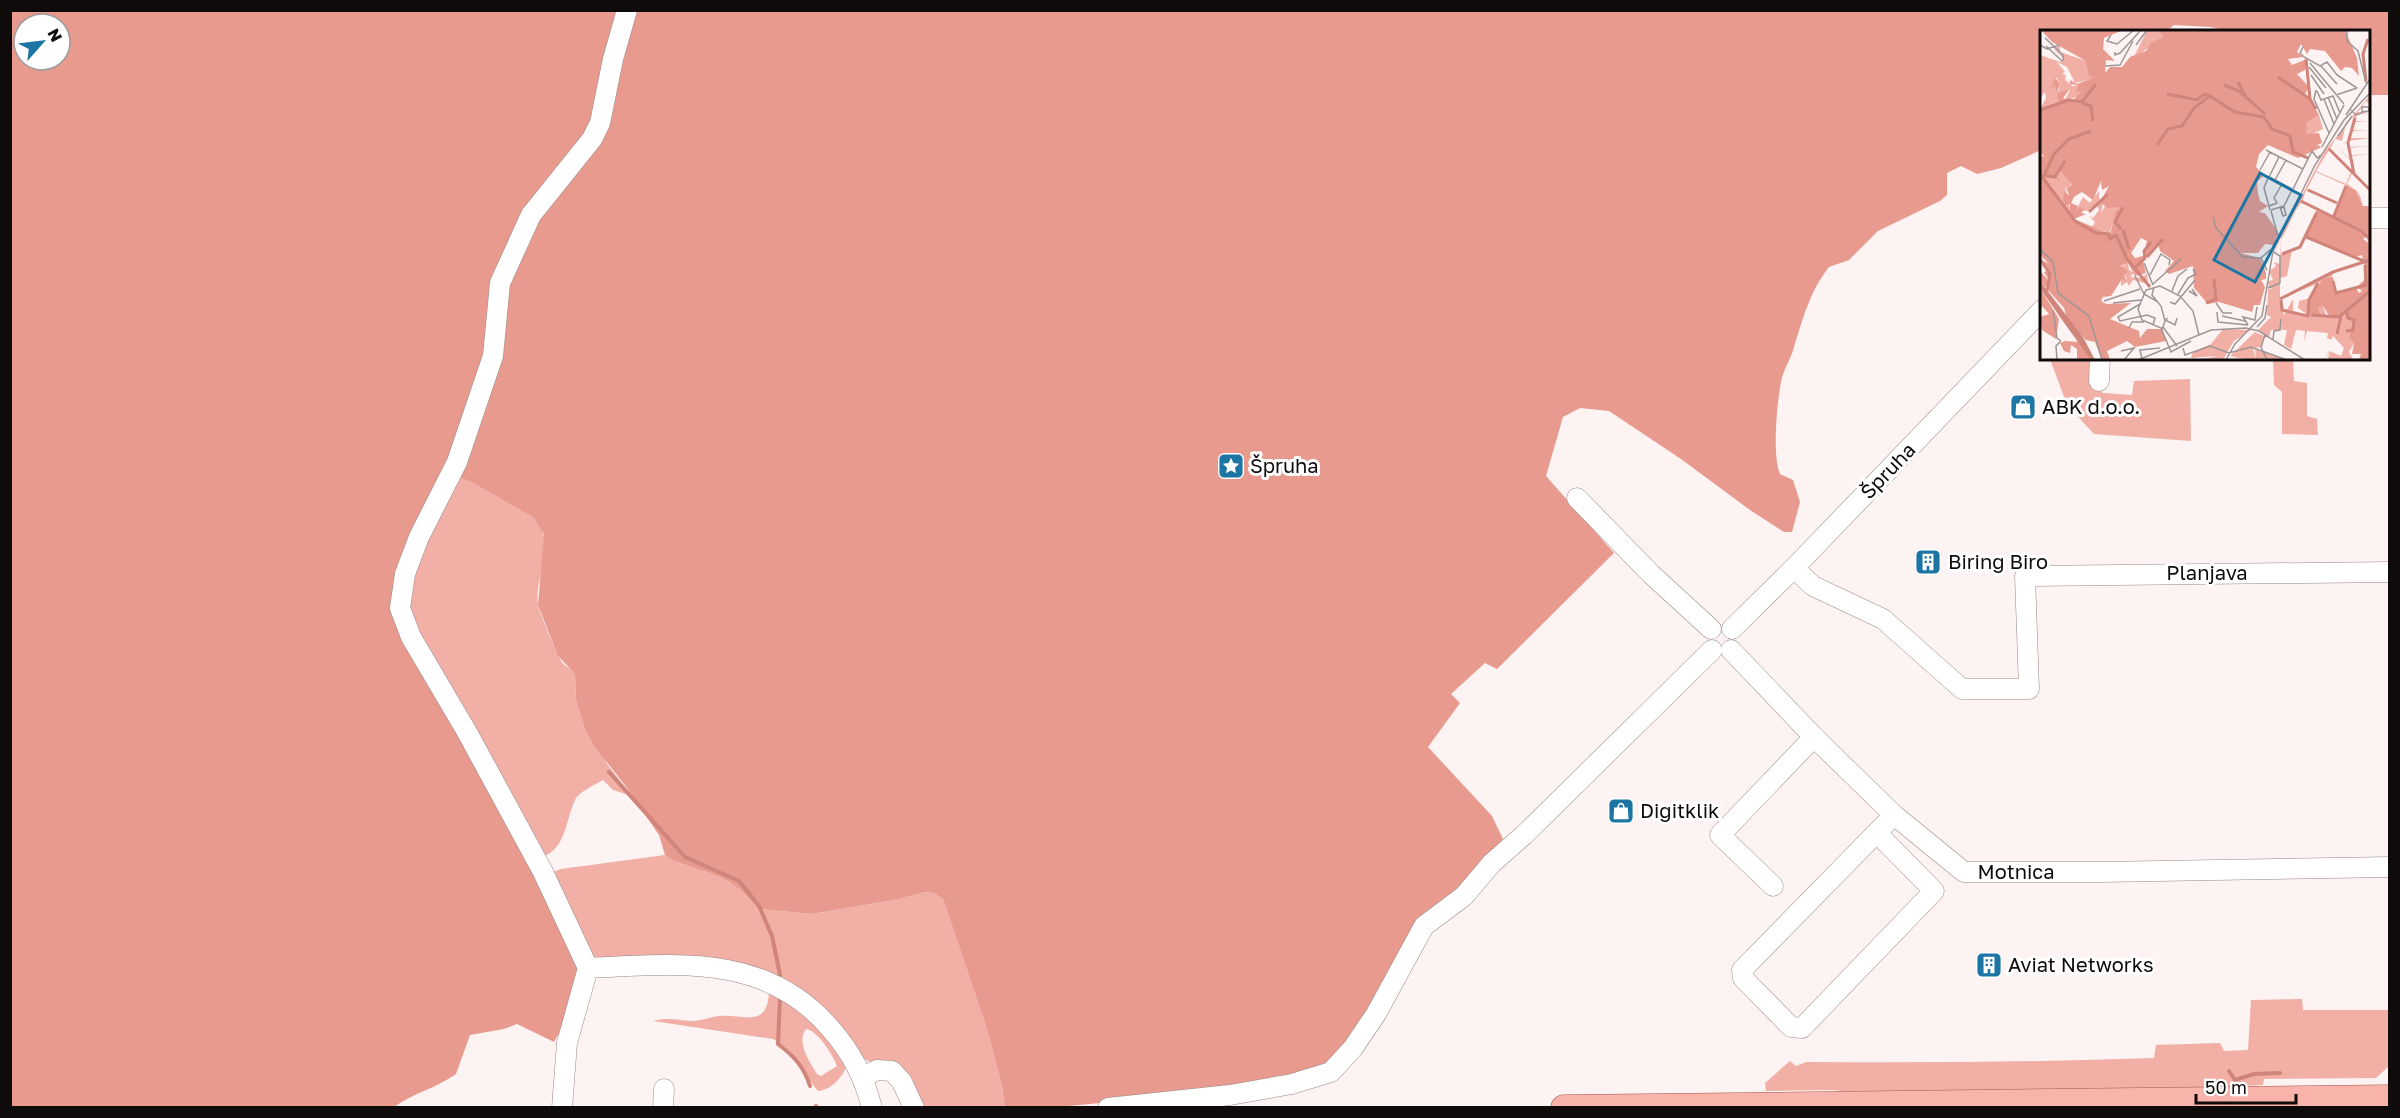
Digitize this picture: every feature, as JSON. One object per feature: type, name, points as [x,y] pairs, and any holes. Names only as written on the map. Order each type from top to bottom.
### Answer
[{"type":"main road","points":[[2354,1099],[2390,1078]]},
{"type":"main road","points":[[1564,1107],[2390,1098]]},
{"type":"street","points":[[562,1107],[567,1042],[588,968],[543,872],[467,732],[411,636],[400,608],[405,574],[419,537],[457,462],[493,356],[500,283],[531,215],[592,139],[600,123],[613,59],[627,10]]},
{"type":"street","points":[[2370,218],[2390,218]]},
{"type":"street","name":"Špruha","points":[[1732,629],[1794,568],[2040,312]]},
{"type":"street","points":[[2099,381],[2100,360]]},
{"type":"street","points":[[1577,498],[1651,574],[1711,629]]},
{"type":"street","name":"Planjava","points":[[1794,568],[1813,586],[1884,619],[1962,689],[2029,689],[2025,576],[2390,572]]},
{"type":"street","points":[[1108,1107],[1230,1095],[1292,1084],[1331,1072],[1353,1048],[1376,1014],[1424,926],[1464,896],[1492,863],[1721,650],[1736,640],[1732,629],[1723,625],[1711,629]]},
{"type":"street","points":[[1711,629],[1707,640],[1721,650]]},
{"type":"street","name":"Motnica","points":[[1721,650],[1894,815],[1964,872],[2390,867]]},
{"type":"street","points":[[1773,886],[1720,835],[1814,737]]},
{"type":"street","points":[[1877,833],[1934,891],[1802,1028],[1791,1027],[1743,978],[1742,970],[1894,815]]},
{"type":"street","points":[[588,968],[668,965],[724,969],[760,977],[795,995],[821,1017],[845,1045],[863,1077],[872,1107]]},
{"type":"street","points":[[863,1077],[877,1070],[892,1071],[902,1083],[914,1107]]},
{"type":"shaded area","points":[[10,11],[621,11],[592,131],[531,210],[486,362],[395,605],[466,739],[579,966],[562,1028],[554,1042],[517,1024],[504,1029],[470,1035],[456,1074],[394,1107],[11,1107]]},
{"type":"shaded area","points":[[631,11],[2389,11],[2389,95],[2370,95],[2370,30],[2224,30],[2174,25],[2168,30],[2040,30],[2040,150],[2001,168],[1977,174],[1961,166],[1947,173],[1947,195],[1940,201],[1878,231],[1849,260],[1829,267],[1817,286],[1783,373],[1778,403],[1776,455],[1778,466],[1780,474],[1793,480],[1800,502],[1792,532],[1784,532],[1750,510],[1681,459],[1609,411],[1580,408],[1563,417],[1546,476],[1614,553],[1497,669],[1485,663],[1451,694],[1460,703],[1428,747],[1492,816],[1503,839],[1486,856],[1462,889],[1414,929],[1338,1061],[1309,1074],[1153,1098],[1058,1107],[1005,1107],[987,1029],[943,899],[934,893],[924,892],[895,900],[812,914],[758,909],[738,888],[718,876],[670,859],[665,855],[659,835],[624,784],[594,746],[585,728],[576,699],[575,674],[558,656],[538,605],[544,534],[534,518],[473,483],[454,475],[525,237],[595,142]]},
{"type":"shaded area","points":[[2050,360],[2091,360],[2091,384],[2103,393],[2132,395],[2134,381],[2190,379],[2191,441],[2094,434],[2067,405]]},
{"type":"shaded area","points":[[2273,360],[2293,360],[2294,381],[2307,383],[2307,416],[2317,419],[2318,435],[2282,434],[2282,392],[2274,385]]},
{"type":"shaded area","points":[[454,475],[473,483],[534,518],[541,527],[545,548],[539,582],[539,608],[561,661],[575,674],[576,699],[607,764],[632,796],[613,790],[603,780],[585,790],[576,798],[560,842],[555,849],[538,859],[448,693],[404,602],[410,576]]},
{"type":"shaded area","points":[[665,855],[670,859],[718,876],[738,888],[758,909],[812,914],[895,900],[923,892],[934,893],[943,899],[987,1029],[1005,1107],[923,1107],[873,1063],[864,1059],[805,996],[788,982],[772,974],[750,968],[695,961],[594,959],[548,874],[561,869]]},
{"type":"shaded area","points":[[769,988],[806,1011],[847,1065],[843,1074],[832,1085],[818,1091],[794,1056],[773,1039],[653,1021],[667,1019],[695,1021],[719,1016],[754,1017],[765,1010]],"holes":[[[806,1029],[824,1044],[837,1066],[821,1076],[810,1063],[803,1046],[803,1034]]]},
{"type":"shaded area","points":[[2302,999],[2303,1010],[2389,1010],[2389,1066],[2376,1078],[2264,1079],[2263,1085],[2241,1086],[2233,1089],[1875,1096],[1835,1090],[1766,1091],[1765,1083],[1790,1061],[1796,1066],[1806,1062],[1980,1062],[2154,1058],[2156,1045],[2220,1043],[2224,1051],[2248,1050],[2251,1000]]},
{"type":"waterway","points":[[609,772],[685,857],[739,881],[759,906],[772,936],[780,975]]},
{"type":"waterway","points":[[780,998],[778,1044],[798,1062],[810,1086]]},
{"type":"waterway","points":[[2229,1071],[2235,1080],[2236,1092]]},
{"type":"waterway","points":[[2235,1080],[2254,1074],[2280,1073]]},
{"type":"place","name":"ABK d.o.o.","points":[[2023,407]]},
{"type":"place","name":"Špruha","points":[[1231,466]]},
{"type":"place","name":"Biring Biro","points":[[1928,562]]},
{"type":"place","name":"Digitklik","points":[[1621,811]]},
{"type":"place","name":"Aviat Networks","points":[[1989,965]]}]
